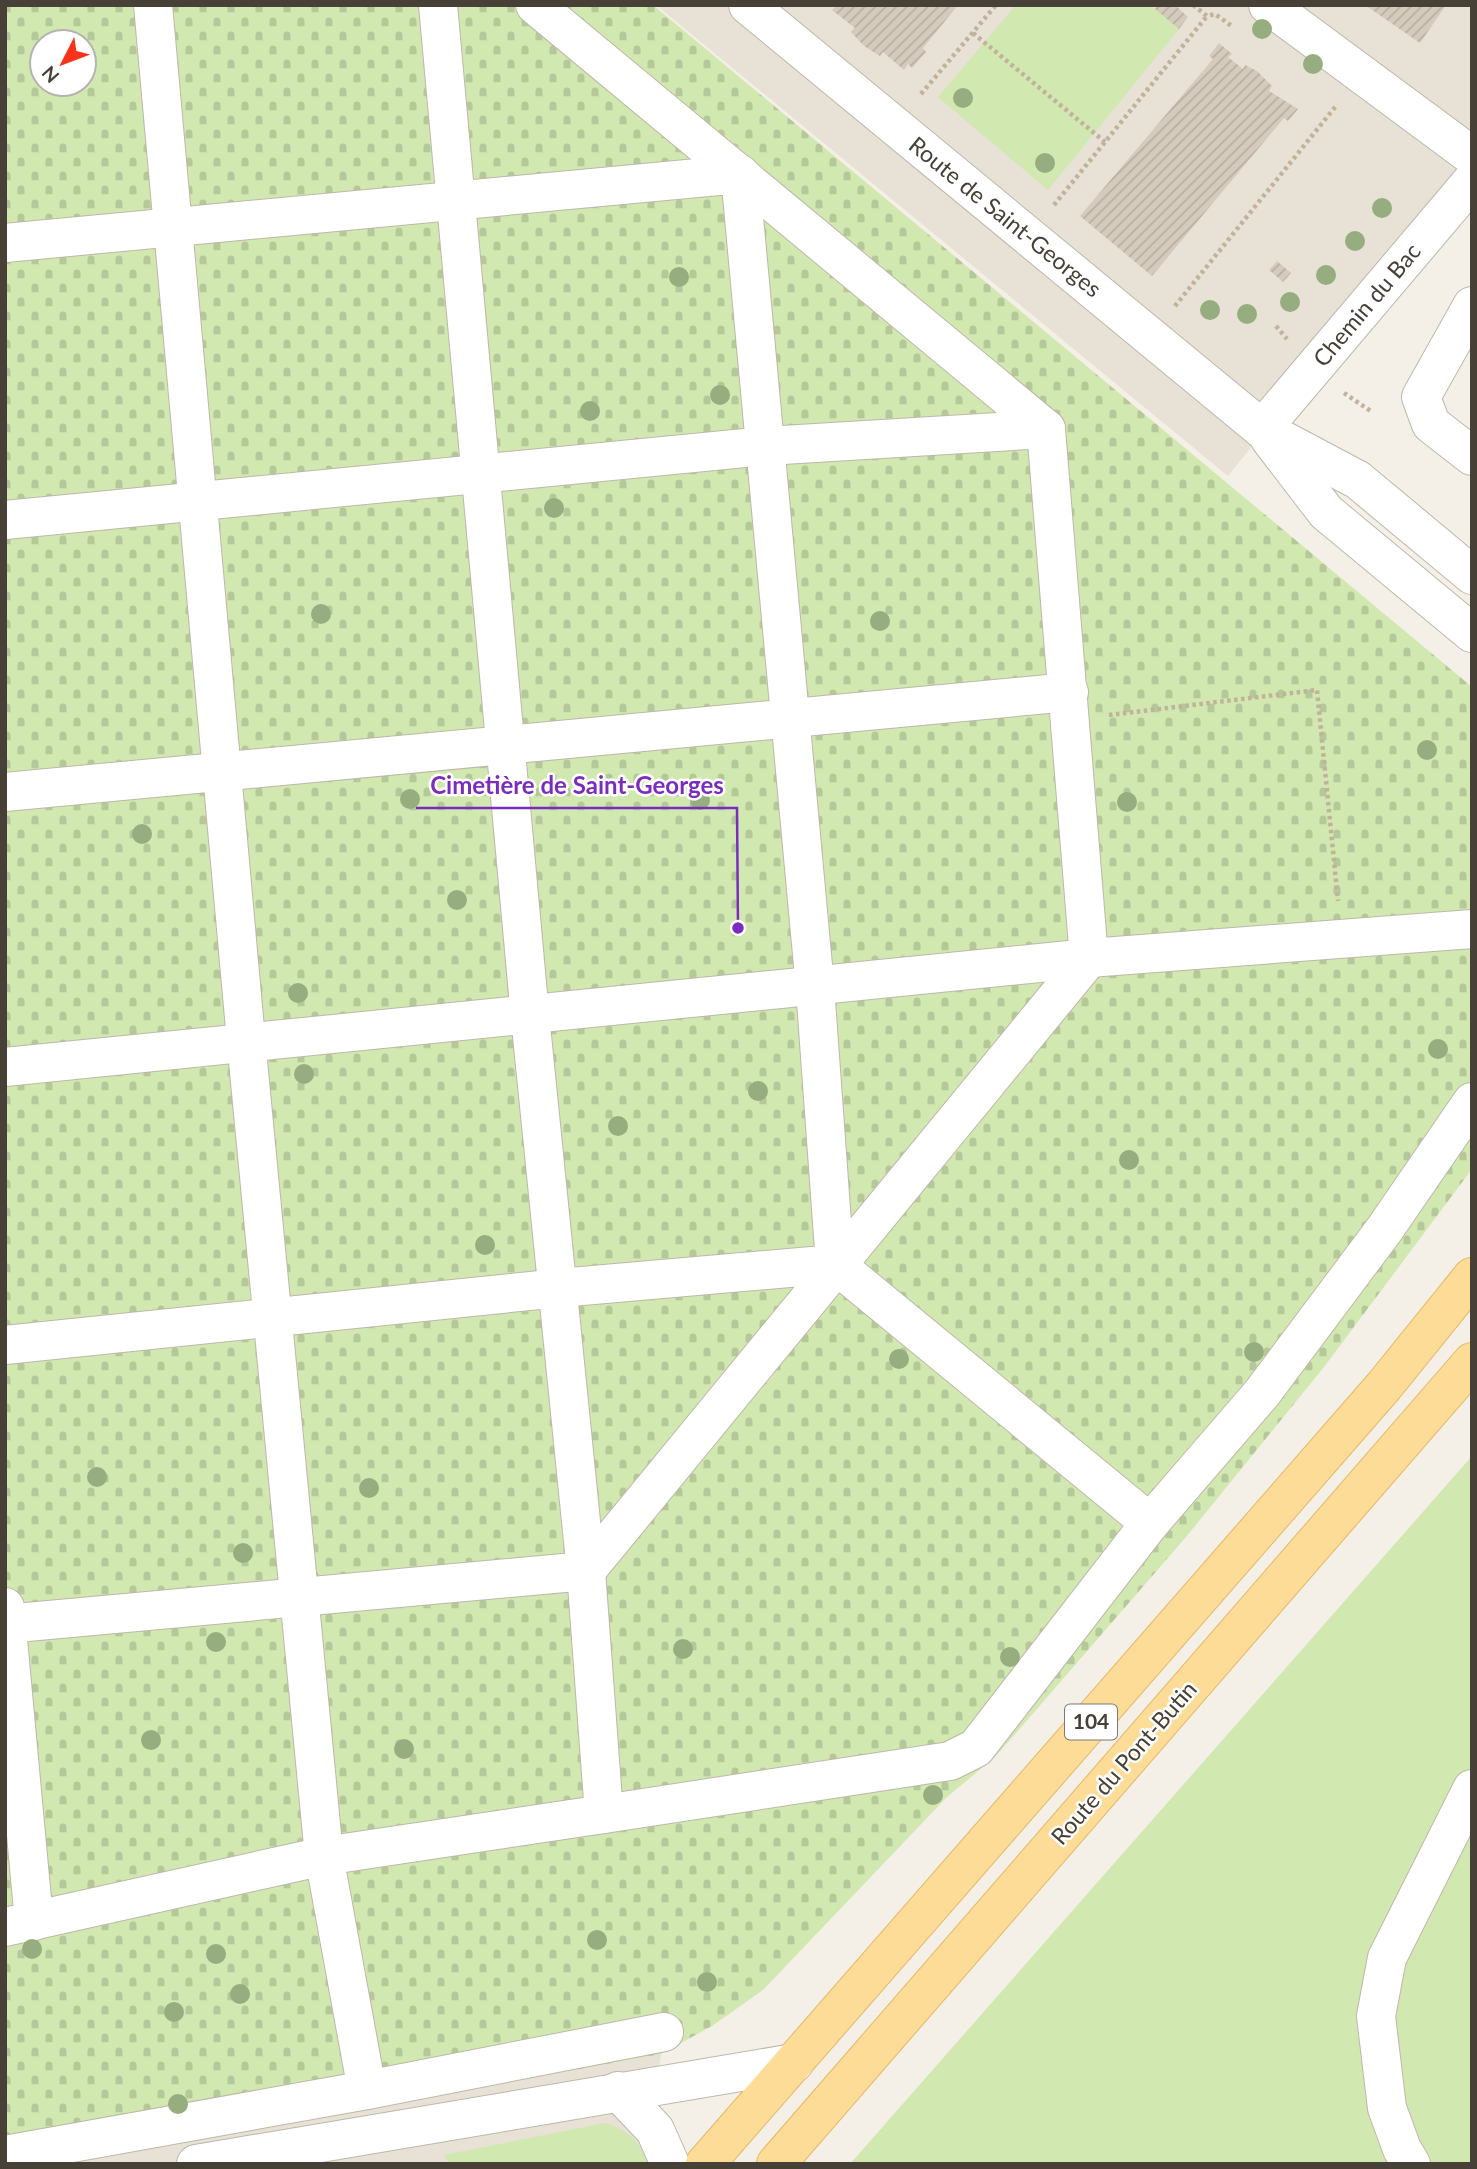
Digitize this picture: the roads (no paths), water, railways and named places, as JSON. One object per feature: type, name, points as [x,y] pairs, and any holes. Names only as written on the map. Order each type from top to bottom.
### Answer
[{"type":"main road","name":"104","points":[[705,2164],[1376,1395],[1472,1277]]},
{"type":"main road","name":"Route du Pont-Butin","points":[[776,2164],[1472,1362]]},
{"type":"street","points":[[153,5],[246,1040],[324,1856],[367,2090]]},
{"type":"street","points":[[438,5],[483,472],[530,1016],[586,1572],[604,1814]]},
{"type":"street","points":[[19,1924],[6,1618],[586,1572],[835,1264],[1089,958],[1046,429],[535,5]]},
{"type":"street","name":"Route de Saint-Georges","points":[[748,5],[1262,429],[1358,480],[1472,575]]},
{"type":"street","points":[[1268,5],[1472,156]]},
{"type":"street","points":[[5,243],[740,174]]},
{"type":"street","points":[[740,174],[815,987],[835,1264]]},
{"type":"street","name":"Chemin du Bac","points":[[1262,429],[1472,181]]},
{"type":"street","points":[[1469,316],[1421,397],[1431,424],[1472,456]]},
{"type":"street","points":[[5,520],[198,499],[766,446],[1046,429]]},
{"type":"street","name":"Route de Saint-Georges","points":[[1262,429],[1326,513],[1472,633]]},
{"type":"street","points":[[5,792],[789,720],[1070,706]]},
{"type":"street","points":[[5,1067],[246,1040],[530,1016],[1089,958],[1472,929]]},
{"type":"street","points":[[19,1924],[324,1856],[950,1760],[976,1748],[1150,1523],[1262,1393],[1384,1230],[1472,1102]]},
{"type":"street","points":[[5,1345],[559,1288],[835,1264],[1150,1523]]},
{"type":"street","points":[[1411,2164],[1402,2149],[1387,2108],[1376,2015],[1388,1958],[1472,1788]]},
{"type":"street","points":[[5,1896],[19,1924]]},
{"type":"street","points":[[5,2155],[367,2090],[664,2032]]},
{"type":"street","points":[[196,2164],[794,2063]]},
{"type":"street","points":[[618,2091],[655,2130],[670,2164]]},
{"type":"place","name":"Cimetière de Saint-Georges","points":[[738,928]]}]
